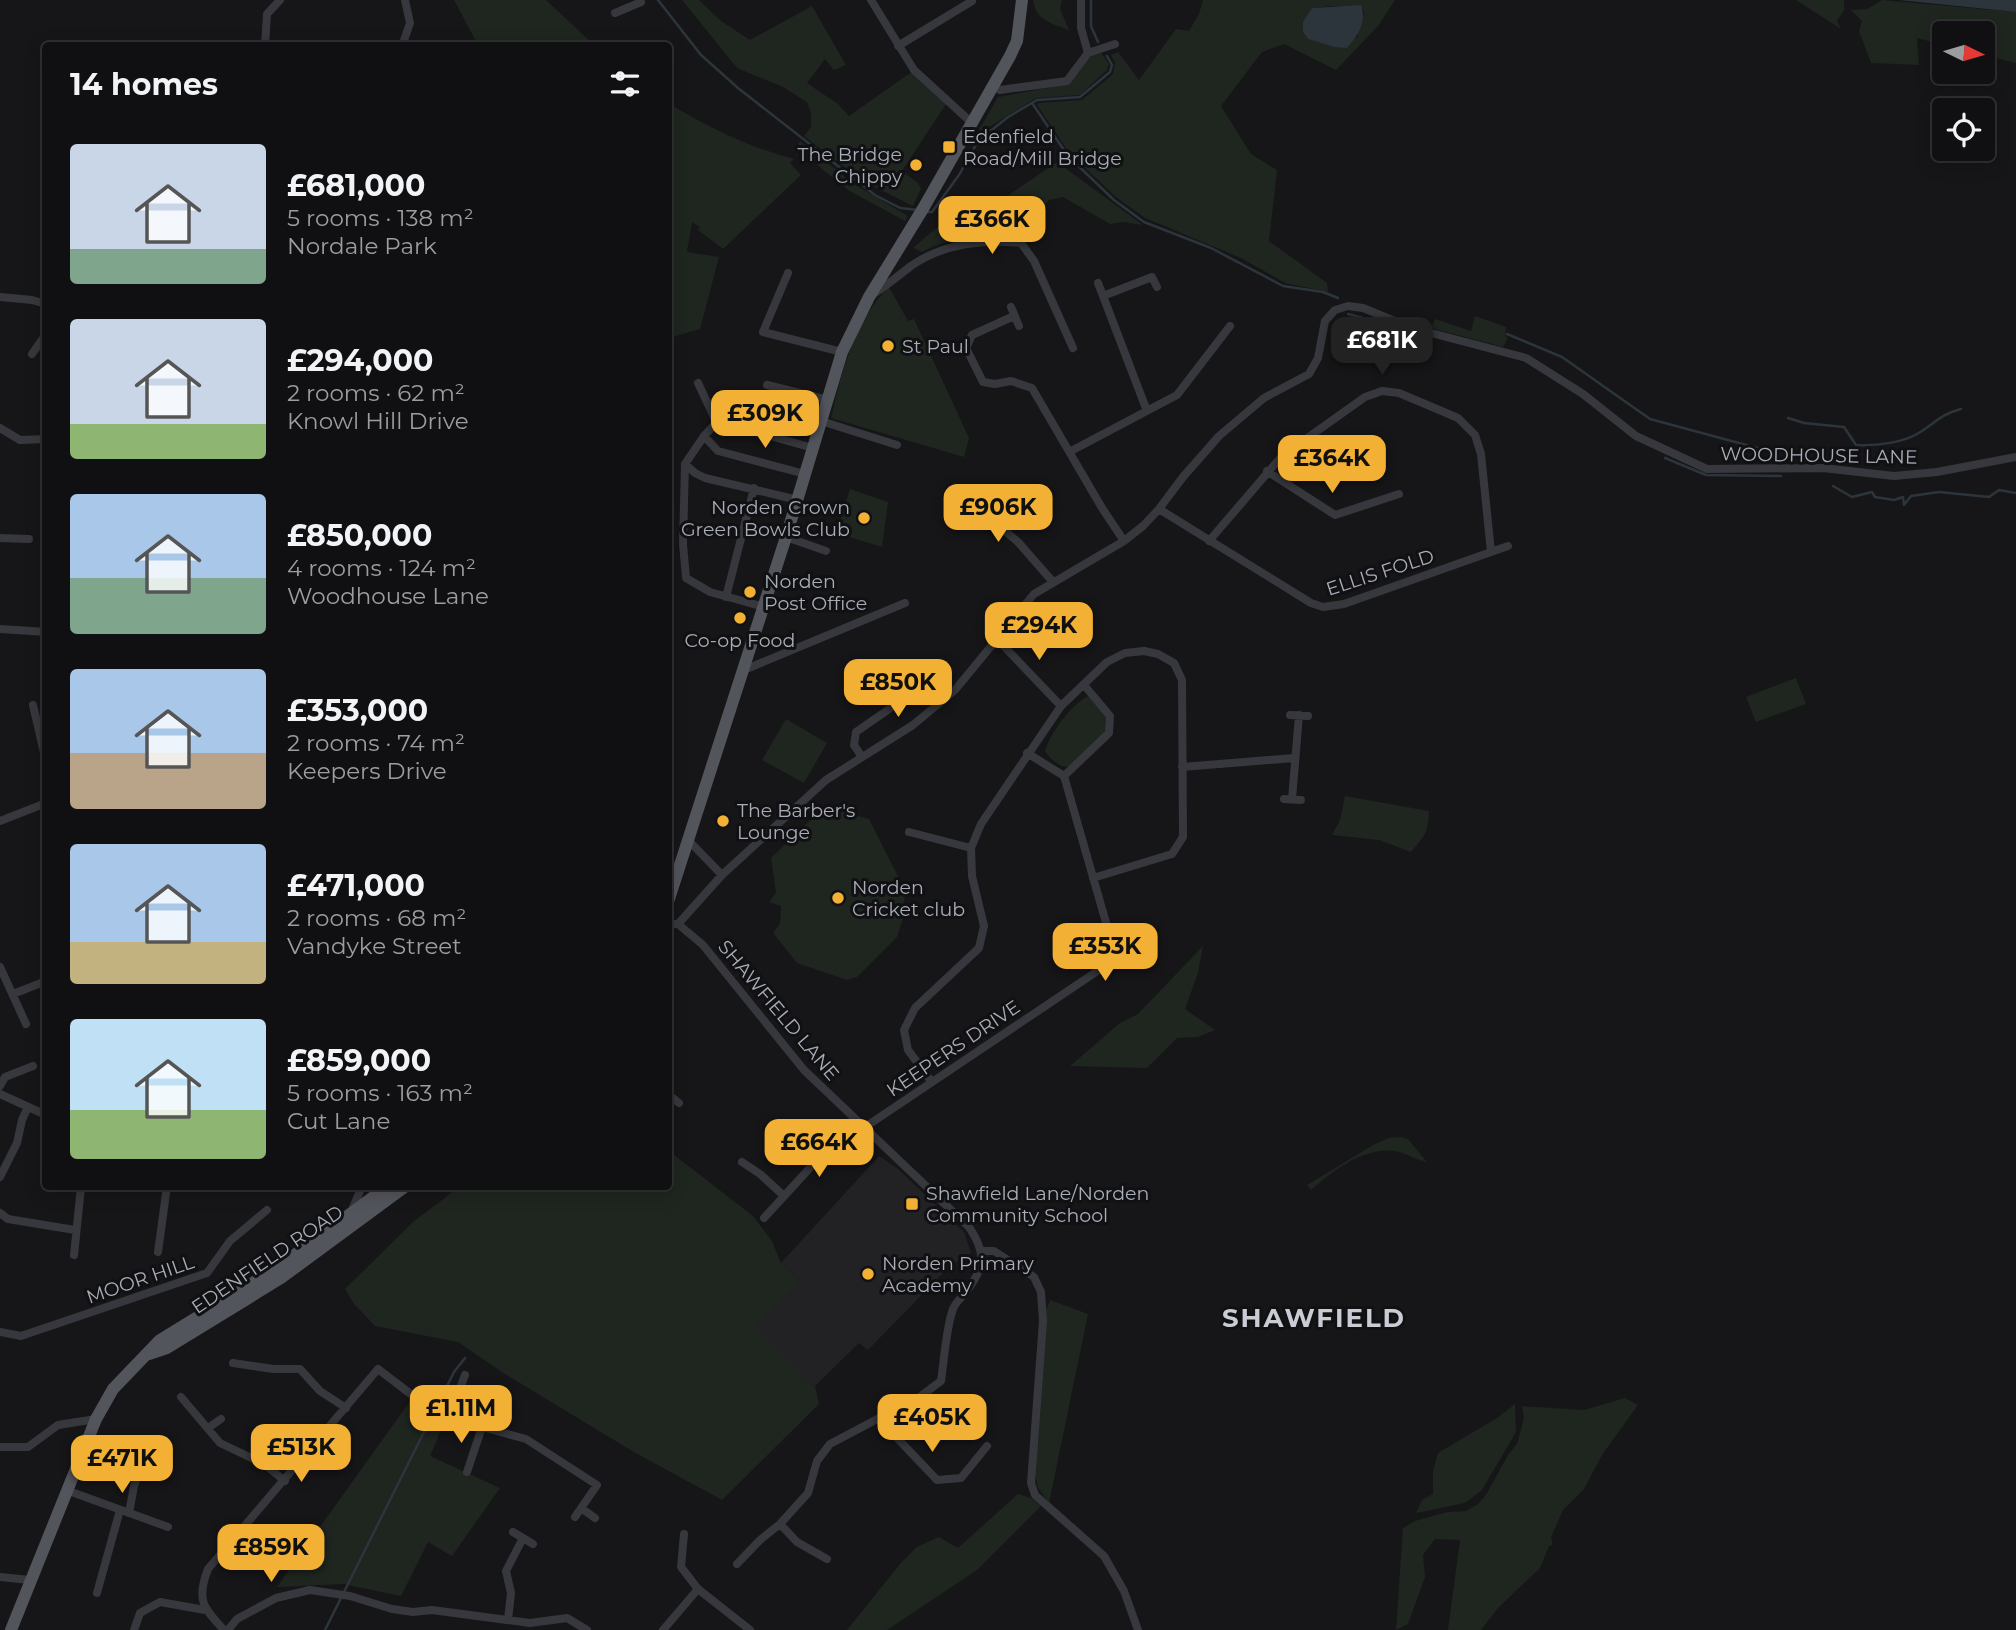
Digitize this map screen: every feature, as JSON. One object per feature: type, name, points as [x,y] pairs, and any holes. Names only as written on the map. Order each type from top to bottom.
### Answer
[{"type":"main road","points":[[672,890],[798,500],[842,352],[869,297],[921,212],[1017,41],[1022,0]]},
{"type":"main road","name":"EDENFIELD ROAD","points":[[11,1630],[96,1419],[113,1389],[144,1355],[167,1348],[351,1212],[386,1190]]},
{"type":"main road","name":"EDENFIELD ROAD","points":[[237,1298],[281,1278],[386,1190]]},
{"type":"street","points":[[265,42],[267,14],[279,0]]},
{"type":"street","points":[[405,0],[410,23],[405,42]]},
{"type":"street","points":[[871,0],[914,70],[948,104],[972,123]]},
{"type":"street","points":[[1081,0],[1081,29],[1088,53]]},
{"type":"street","points":[[898,46],[972,1]]},
{"type":"street","points":[[615,13],[641,2]]},
{"type":"street","points":[[993,86],[1000,90],[1067,81],[1088,53],[1115,44]]},
{"type":"street","points":[[869,297],[892,283],[912,265],[950,247],[997,241],[1021,243],[1034,261],[1073,348]]},
{"type":"street","points":[[788,274],[763,332],[842,352]]},
{"type":"street","points":[[1102,296],[1152,277],[1157,287]]},
{"type":"street","points":[[1098,283],[1147,411]]},
{"type":"street","points":[[0,297],[42,303]]},
{"type":"street","name":"WOODHOUSE LANE","points":[[673,924],[826,780],[913,725],[955,690],[1034,594],[1124,541],[1159,509],[1219,436],[1264,398],[1313,370],[1325,321],[1335,310],[1348,306],[1363,308],[1412,328],[1525,358],[1583,394],[1636,436],[1707,469],[1823,468],[1894,476],[1937,472],[2016,457]]},
{"type":"street","points":[[1011,307],[1019,326]]},
{"type":"street","points":[[1014,316],[972,335],[966,348],[983,382],[995,384],[1011,381],[1032,388],[1124,541]]},
{"type":"street","points":[[1071,451],[1177,395],[1231,326]]},
{"type":"street","points":[[32,354],[42,340]]},
{"type":"street","points":[[698,383],[714,417],[722,422],[813,448]]},
{"type":"street","points":[[766,385],[828,400]]},
{"type":"street","points":[[1209,541],[1267,471],[1301,441],[1365,397],[1382,391],[1399,393],[1458,418],[1475,435],[1481,454],[1491,552]]},
{"type":"street","points":[[821,421],[897,444]]},
{"type":"street","points":[[722,422],[704,436],[685,464],[682,544],[686,578],[710,592],[764,607]]},
{"type":"street","points":[[0,428],[20,440],[42,439]]},
{"type":"street","points":[[704,436],[718,451],[805,474]]},
{"type":"street","points":[[685,464],[705,478],[798,500]]},
{"type":"street","points":[[1267,471],[1335,514],[1395,495],[1388,486]]},
{"type":"street","points":[[726,597],[754,488]]},
{"type":"street","points":[[957,491],[1018,541],[1053,582]]},
{"type":"street","name":"ELLIS FOLD","points":[[1159,509],[1311,603],[1323,607],[1344,604],[1508,546]]},
{"type":"street","points":[[786,537],[826,551]]},
{"type":"street","points":[[0,538],[29,539]]},
{"type":"street","points":[[744,670],[905,603]]},
{"type":"street","points":[[0,629],[42,632]]},
{"type":"street","points":[[996,638],[1061,706]]},
{"type":"street","points":[[931,1081],[908,1050],[904,1030],[915,1008],[979,948],[984,926],[972,876],[971,848],[981,824],[1061,706],[1107,663],[1125,653],[1144,651],[1158,654],[1174,663],[1182,680],[1183,837],[1172,854],[1093,878]]},
{"type":"street","points":[[862,757],[855,745],[856,732],[934,678],[939,676],[944,681]]},
{"type":"street","points":[[1027,753],[1064,776],[1110,733],[1110,716],[1084,685]]},
{"type":"street","points":[[33,705],[41,724]]},
{"type":"street","points":[[1292,799],[1299,715]]},
{"type":"street","points":[[1182,767],[1294,758]]},
{"type":"street","name":"KEEPERS DRIVE","points":[[764,1218],[819,1158],[1099,970],[1113,947],[1064,776]]},
{"type":"street","points":[[0,821],[42,805]]},
{"type":"street","points":[[909,832],[971,848]]},
{"type":"street","points":[[689,841],[722,875]]},
{"type":"street","name":"SHAWFIELD LANE","points":[[673,924],[703,945],[803,1070],[970,1227],[981,1247]]},
{"type":"street","points":[[0,967],[26,1024]]},
{"type":"street","points":[[13,994],[42,983]]},
{"type":"street","points":[[0,1086],[5,1077],[33,1066]]},
{"type":"street","points":[[0,1094],[42,1113]]},
{"type":"street","points":[[672,1097],[679,1103]]},
{"type":"street","points":[[0,1177],[17,1143],[28,1107]]},
{"type":"street","points":[[742,1162],[784,1196]]},
{"type":"street","points":[[74,1255],[81,1190]]},
{"type":"street","points":[[158,1252],[166,1190]]},
{"type":"street","points":[[351,1212],[360,1190]]},
{"type":"street","name":"MOOR HILL","points":[[0,1332],[20,1336],[207,1273],[230,1241],[267,1210]]},
{"type":"street","points":[[0,1213],[8,1219],[75,1230]]},
{"type":"street","points":[[737,1563],[780,1524],[808,1493],[817,1461],[830,1444],[921,1396],[941,1381],[953,1308],[980,1269],[983,1257],[981,1247],[994,1251],[1034,1277],[1041,1292],[1043,1321],[1031,1483],[1035,1495],[1104,1556],[1124,1591],[1138,1630]]},
{"type":"street","points":[[233,1363],[273,1369],[300,1369],[320,1391],[346,1408]]},
{"type":"street","points":[[205,1610],[201,1588],[208,1569],[378,1369],[429,1408],[526,1439],[597,1485]]},
{"type":"street","points":[[446,1413],[466,1387],[465,1375]]},
{"type":"street","points":[[181,1396],[220,1443],[264,1464],[285,1481]]},
{"type":"street","points":[[0,1447],[28,1447],[58,1425],[96,1419]]},
{"type":"street","points":[[208,1428],[221,1419]]},
{"type":"street","points":[[879,1419],[937,1480],[961,1478],[987,1446]]},
{"type":"street","points":[[467,1472],[482,1427]]},
{"type":"street","points":[[97,1593],[147,1452]]},
{"type":"street","points":[[575,1517],[602,1474]]},
{"type":"street","points":[[66,1490],[169,1527]]},
{"type":"street","points":[[581,1508],[595,1518]]},
{"type":"street","points":[[780,1524],[797,1542],[828,1559]]},
{"type":"street","points":[[513,1532],[533,1544]]},
{"type":"street","points":[[684,1534],[681,1567],[698,1589],[750,1630]]},
{"type":"street","points":[[508,1620],[511,1593],[506,1571],[523,1538]]},
{"type":"street","points":[[0,1577],[30,1580]]},
{"type":"street","points":[[663,1630],[698,1589]]},
{"type":"street","points":[[134,1630],[141,1613],[160,1602],[205,1610],[226,1630],[237,1619],[276,1598],[310,1590],[350,1596],[392,1609],[413,1612],[432,1610],[530,1623],[567,1618],[587,1630]]},
{"type":"shaded area","points":[[454,0],[546,0],[591,42],[476,42]]},
{"type":"shaded area","points":[[682,0],[699,0],[721,21],[750,40],[812,6],[846,65],[834,70],[825,59],[807,83],[838,104],[849,116],[913,71],[946,104],[902,171],[918,183],[921,189],[913,206],[861,180],[804,136],[811,127],[811,113],[807,102],[783,87],[737,68]]},
{"type":"shaded area","points":[[1033,0],[1062,0],[1060,9],[1069,30],[1041,17]]},
{"type":"shaded area","points":[[1203,0],[1395,0],[1378,26],[1336,70],[1284,44],[1262,52],[1221,106],[1251,154],[1277,170],[1269,241],[1327,283],[1328,292],[1285,283],[1241,258],[1145,218],[1116,197],[1070,154],[1037,105],[1082,100],[1113,74],[1115,63],[1111,55],[1118,52],[1139,80],[1176,29],[1189,31],[1199,14]],"holes":[[[1361,6],[1364,13],[1357,37],[1318,41],[1308,39],[1303,32],[1312,8]]]},
{"type":"shaded area","points":[[1796,0],[1844,0],[1844,10],[1837,21],[1841,29]]},
{"type":"shaded area","points":[[1882,0],[2016,12],[2016,63],[1995,58],[1995,21],[1932,21],[1932,42],[1917,38],[1919,65],[1871,63],[1859,31],[1862,21],[1851,10],[1867,9]]},
{"type":"shaded area","points":[[1899,0],[2016,0],[2016,12]]},
{"type":"shaded area","points":[[1361,5],[1363,17],[1360,28],[1347,48],[1308,39],[1303,32],[1303,22],[1312,8]]},
{"type":"shaded area","points":[[1101,53],[1109,64],[1107,70],[1080,95],[1036,98],[976,135],[998,97],[1068,84],[1091,56]]},
{"type":"shaded area","points":[[672,105],[730,136],[794,159],[790,163],[801,175],[723,249],[692,222],[687,252],[719,257],[700,329],[672,337]]},
{"type":"shaded area","points":[[800,141],[854,184],[908,216],[905,221],[848,190],[823,170],[798,144]]},
{"type":"shaded area","points":[[1057,162],[1143,225],[1123,222],[1110,224],[1063,197],[1049,200],[1020,236],[970,237],[946,242],[922,252],[913,248],[942,223],[994,205]]},
{"type":"shaded area","points":[[889,287],[908,321],[914,319],[969,438],[964,457],[831,418],[839,383],[858,331],[877,300]]},
{"type":"shaded area","points":[[1475,316],[1506,327],[1505,336],[1508,338],[1503,347],[1431,328],[1435,319],[1471,331]]},
{"type":"shaded area","name":"Norden Crown Green Bowls Club","points":[[850,489],[888,502],[882,547],[836,533]]},
{"type":"shaded area","points":[[1796,678],[1806,704],[1756,722],[1746,697]]},
{"type":"shaded area","points":[[1086,697],[1091,697],[1109,717],[1108,732],[1068,767],[1061,766],[1045,751],[1061,721]]},
{"type":"shaded area","points":[[786,719],[827,743],[804,783],[762,760]]},
{"type":"shaded area","points":[[1345,796],[1429,811],[1425,834],[1411,852],[1379,840],[1332,835],[1340,820]]},
{"type":"shaded area","name":"Norden Cricket club","points":[[824,807],[869,819],[905,890],[903,918],[897,937],[857,977],[847,980],[797,963],[773,933],[780,923],[781,906],[769,902],[776,893],[771,858]]},
{"type":"shaded area","points":[[1203,946],[1198,973],[1185,1009],[1215,1030],[1198,1037],[1177,1038],[1147,1068],[1070,1066],[1120,1023],[1138,1014]]},
{"type":"shaded area","points":[[1389,1138],[1408,1139],[1427,1162],[1395,1151],[1371,1153],[1339,1168],[1311,1190],[1307,1185],[1373,1145]]},
{"type":"shaded area","points":[[672,1153],[753,1216],[772,1241],[781,1263],[801,1282],[756,1326],[815,1386],[819,1404],[722,1500],[632,1451],[458,1342],[375,1326],[354,1304],[345,1289],[413,1222],[455,1190],[672,1190]]},
{"type":"shaded area","name":"Norden Primary Academy","points":[[879,1156],[898,1169],[964,1232],[971,1253],[950,1266],[868,1350],[859,1343],[815,1386],[755,1326],[801,1282],[781,1263]]},
{"type":"shaded area","points":[[1050,1300],[1088,1314],[1049,1503],[1038,1488],[1034,1470],[1046,1310]]},
{"type":"shaded area","points":[[413,1397],[431,1413],[446,1418],[430,1456],[500,1488],[452,1556],[428,1542],[401,1596],[343,1584],[277,1587]]},
{"type":"shaded area","points":[[1625,1398],[1638,1405],[1602,1455],[1584,1489],[1563,1510],[1551,1537],[1553,1545],[1549,1546],[1540,1568],[1498,1608],[1481,1630],[1448,1630],[1460,1540],[1435,1539],[1423,1555],[1425,1577],[1408,1624],[1396,1630],[1403,1528],[1415,1521],[1448,1512],[1466,1511],[1478,1504],[1517,1444],[1524,1418],[1522,1406],[1584,1410]]},
{"type":"shaded area","points":[[1515,1404],[1516,1432],[1482,1490],[1465,1503],[1416,1513],[1422,1500],[1433,1494],[1433,1471],[1438,1453],[1497,1418]]},
{"type":"shaded area","points":[[1018,1494],[1031,1498],[1041,1506],[977,1570],[887,1630],[847,1630],[917,1547],[939,1537],[958,1548]]},
{"type":"waterway","points":[[658,0],[701,55],[738,88],[875,195],[900,208],[918,210]]},
{"type":"waterway","points":[[1091,0],[1091,26],[1098,42]]},
{"type":"waterway","points":[[928,212],[932,212],[959,175],[978,141],[1008,117],[1037,100],[1080,97],[1110,72],[1112,65],[1107,56]]},
{"type":"waterway","points":[[1032,103],[1068,156],[1114,200],[1144,222],[1211,248],[1283,286],[1323,292],[1338,298]]},
{"type":"waterway","points":[[1348,314],[1408,330]]},
{"type":"waterway","points":[[1507,334],[1562,357],[1650,419],[1776,453]]},
{"type":"waterway","points":[[1788,418],[1804,423],[1844,427],[1856,445],[1872,445],[1890,443],[1915,435],[1944,416],[1961,409]]},
{"type":"waterway","points":[[1665,458],[1706,475],[1781,476]]},
{"type":"waterway","points":[[1833,486],[1852,497],[1872,492],[1875,497],[1894,500],[1903,497],[1904,505],[1911,496],[1939,492],[1989,497],[1999,490],[2016,493]]},
{"type":"waterway","points":[[325,1630],[454,1372],[465,1358]]},
{"type":"place","name":"Edenfield Road/Mill Bridge","points":[[949,147]]},
{"type":"place","name":"The Bridge Chippy","points":[[916,165]]},
{"type":"place","name":"St Paul","points":[[888,346]]},
{"type":"place","name":"Norden Crown Green Bowls Club","points":[[864,518]]},
{"type":"place","name":"Norden Post Office","points":[[750,592]]},
{"type":"place","name":"Co-op Food","points":[[740,618]]},
{"type":"place","name":"The Barber's Lounge","points":[[723,821]]},
{"type":"place","name":"Norden Cricket club","points":[[838,898]]},
{"type":"place","name":"Shawfield Lane/Norden Community School","points":[[912,1204]]},
{"type":"place","name":"Norden Primary Academy","points":[[868,1274]]},
{"type":"district","name":"SHAWFIELD","points":[[1314,1318]]}]
